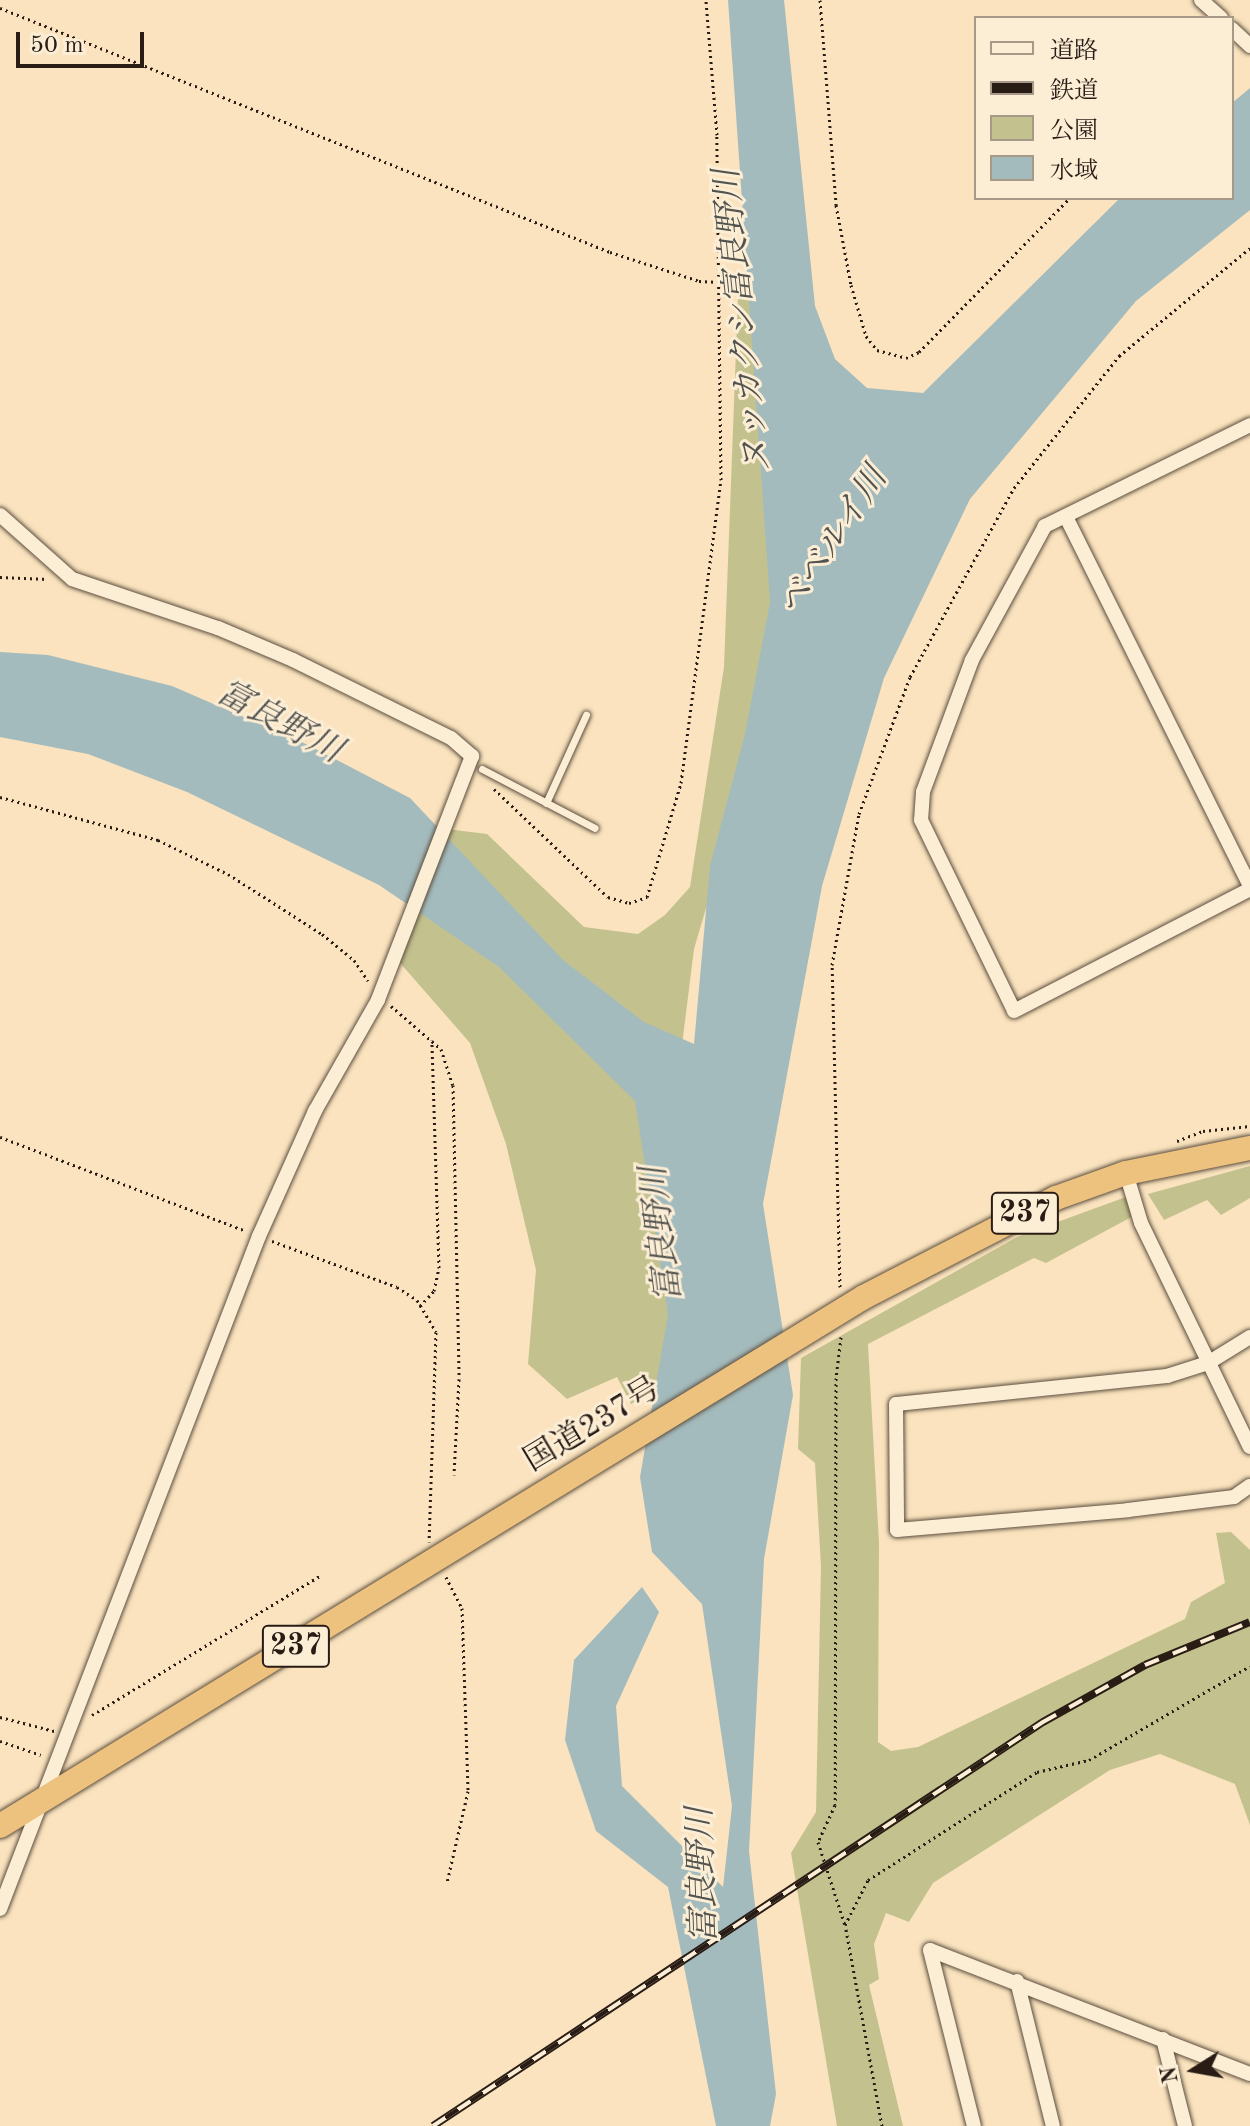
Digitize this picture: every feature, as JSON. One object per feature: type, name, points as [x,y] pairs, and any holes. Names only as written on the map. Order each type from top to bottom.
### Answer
[{"type":"highway","name":"国道237号","points":[[0,1826],[591,1464],[830,1328],[1003,1223],[1126,1173],[1250,1148]]},
{"type":"street","points":[[1201,0],[1219,16]]},
{"type":"street","points":[[1066,517],[1250,887],[1014,1011],[921,820],[923,792],[972,660],[1045,526],[1250,425]]},
{"type":"street","points":[[0,515],[72,579],[218,628],[293,660],[451,738],[472,756],[474,771],[383,989],[315,1111],[259,1236],[65,1731],[0,1909]]},
{"type":"street","points":[[1126,1173],[1141,1223],[1250,1447]]},
{"type":"street","points":[[1250,1337],[1208,1363],[1167,1376],[896,1404],[897,1530],[1234,1497],[1250,1486]]},
{"type":"street","points":[[974,2126],[930,1950],[1017,1981],[1250,2074]]},
{"type":"street","points":[[1017,1981],[1053,2126]]},
{"type":"street","points":[[1163,2039],[1185,2126]]},
{"type":"lane","points":[[546,803],[586,715]]},
{"type":"lane","points":[[474,771],[595,828]]},
{"type":"path","points":[[474,771],[505,804],[596,887],[618,903],[647,897],[681,783],[716,544],[723,409],[717,135],[706,0]]},
{"type":"path","points":[[820,0],[836,205],[851,285],[866,336],[877,350],[906,358],[919,352],[1068,200]]},
{"type":"path","points":[[0,8],[610,252],[699,281],[720,282]]},
{"type":"path","points":[[0,577],[72,579]]},
{"type":"path","points":[[420,1306],[434,1291],[439,1268],[432,1040]]},
{"type":"path","points":[[0,1137],[397,1287],[420,1306],[436,1332],[439,1351],[429,1539],[462,1608],[468,1791],[447,1883]]},
{"type":"path","points":[[830,1328],[836,1378],[835,1805],[818,1842],[845,1925],[882,2126]]},
{"type":"path","points":[[0,1717],[41,1730],[65,1731],[321,1575]]},
{"type":"path","points":[[845,1925],[868,1880],[901,1857],[1037,1772],[1089,1760],[1250,1666]]},
{"type":"path","points":[[0,1741],[56,1760]]},
{"type":"green space","points":[[755,280],[792,550],[762,718],[694,949],[682,1045],[669,1359],[655,1391],[631,1404],[617,1377],[567,1399],[528,1364],[536,1270],[506,1144],[470,1043],[394,956],[430,827],[487,834],[584,927],[638,934],[665,915],[690,887],[724,667],[738,297]]},
{"type":"green space","points":[[1250,1166],[1250,1198],[1221,1215],[1207,1200],[1164,1220],[1148,1194]]},
{"type":"green space","points":[[1126,1197],[1137,1214],[1046,1263],[1034,1258],[868,1344],[879,1543],[878,1742],[891,1751],[918,1747],[1185,1619],[1191,1602],[1225,1583],[1216,1533],[1231,1532],[1250,1550],[1250,1825],[1235,1784],[1160,1754],[1110,1770],[933,1883],[909,1922],[886,1913],[874,1944],[879,1979],[869,1985],[903,2126],[837,2126],[791,1853],[816,1812],[821,1566],[815,1463],[798,1449],[801,1358],[1019,1236]]},
{"type":"water","points":[[728,0],[784,0],[815,306],[835,359],[867,388],[923,393],[1118,200],[1234,200],[1234,101],[1250,88],[1250,210],[1136,301],[970,499],[884,678],[822,886],[763,1204],[793,1395],[764,1559],[749,1851],[776,2094],[770,2126],[716,2126],[668,1887],[596,1831],[565,1740],[574,1660],[642,1587],[659,1612],[616,1706],[622,1786],[723,1887],[732,1806],[702,1604],[652,1552],[640,1477],[668,1314],[635,1101],[499,967],[379,885],[187,792],[88,754],[0,737],[0,652],[48,655],[172,686],[308,745],[410,798],[563,960],[644,1022],[694,1044],[710,866],[745,734],[770,602]]},
{"type":"railway","points":[[433,2126],[1043,1722],[1145,1665],[1250,1622]]},
{"type":"water label","name":"ヌッカクシ富良野川","points":[[744,321]]},
{"type":"water label","name":"ベベルイ川","points":[[834,542]]},
{"type":"water label","name":"富良野川","points":[[279,723]]},
{"type":"water label","name":"富良野川","points":[[663,1234]]},
{"type":"water label","name":"富良野川","points":[[704,1875]]}]
